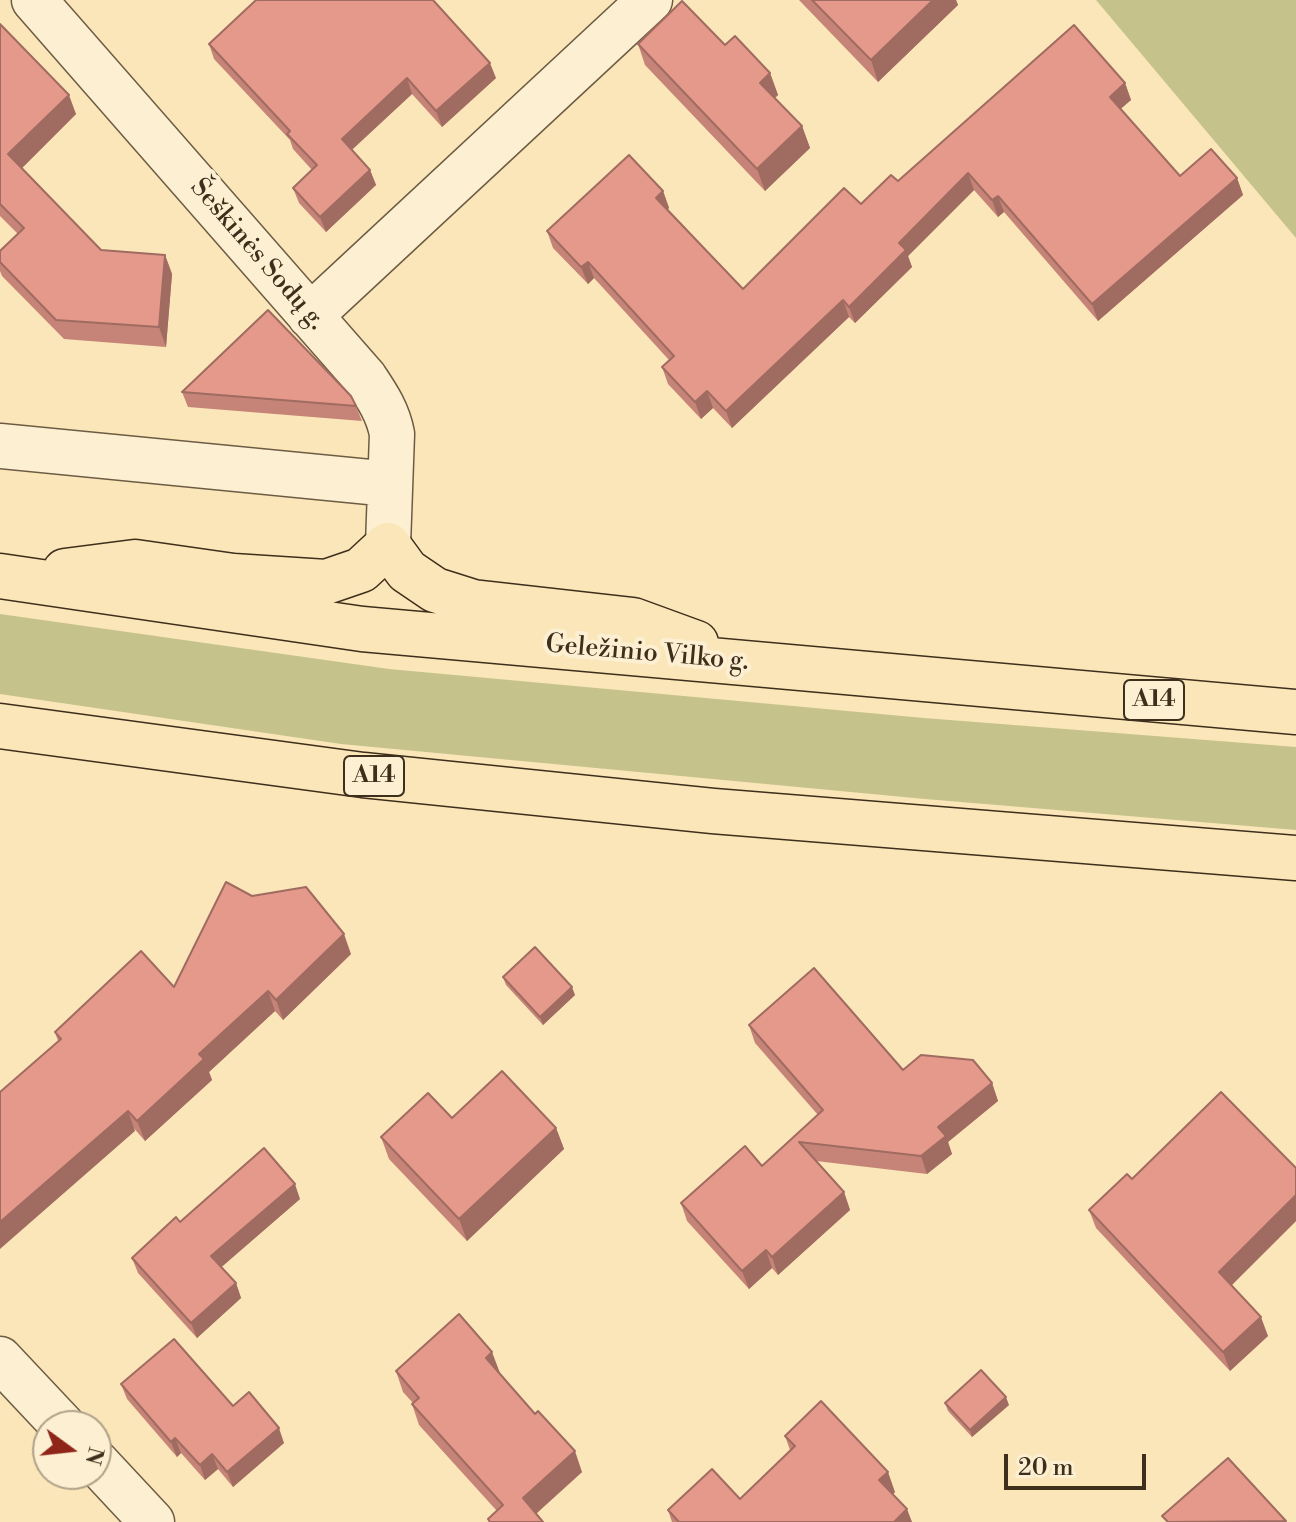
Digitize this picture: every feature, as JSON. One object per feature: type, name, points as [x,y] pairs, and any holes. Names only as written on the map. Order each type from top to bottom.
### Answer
[{"type":"highway","points":[[6,577],[135,562],[233,576],[326,582],[361,570],[388,545],[407,571],[435,590],[473,602],[633,620],[753,664]]},
{"type":"highway","name":"Geležinio Vilko g.","points":[[6,577],[362,629],[1296,712]]},
{"type":"highway","name":"A14","points":[[0,726],[363,775],[713,811],[1296,858]]},
{"type":"street","name":"Šeškinės Sodų g.","points":[[34,0],[365,378],[389,417],[392,434],[388,545]]},
{"type":"street","points":[[310,316],[650,0]]},
{"type":"street","points":[[0,446],[390,484]]},
{"type":"street","points":[[0,1359],[48,1410]]},
{"type":"street","points":[[112,1479],[152,1522]]},
{"type":"shaded area","points":[[1096,0],[1296,0],[1296,238]]},
{"type":"shaded area","points":[[0,614],[389,669],[924,718],[1296,747],[1296,830],[341,744],[0,694]]},
{"type":"building","points":[[256,0],[433,0],[490,63],[436,111],[407,78],[342,139],[370,170],[320,217],[293,188],[317,165],[287,134],[290,131],[209,44]]},
{"type":"building","points":[[812,0],[933,0],[871,60]]},
{"type":"building","points":[[682,1],[725,45],[735,36],[770,73],[760,83],[802,126],[757,169],[638,44]]},
{"type":"building","points":[[0,24],[69,95],[8,154],[101,250],[165,255],[159,327],[56,320],[0,262],[0,251],[24,228],[0,204]]},
{"type":"building","points":[[1074,25],[1125,83],[1110,97],[1180,176],[1211,149],[1237,178],[1092,304],[998,196],[992,200],[968,173],[899,243],[906,250],[849,307],[843,300],[726,411],[707,391],[695,402],[662,367],[674,356],[588,262],[581,267],[547,231],[629,155],[663,191],[656,198],[743,289],[844,188],[861,204],[891,175],[898,181]]},
{"type":"building","points":[[268,310],[351,396],[356,406],[182,392]]},
{"type":"building","points":[[226,882],[252,896],[306,887],[344,934],[276,1000],[268,991],[199,1054],[204,1059],[137,1121],[128,1111],[0,1222],[0,1092],[61,1039],[55,1032],[141,951],[174,987]]},
{"type":"building","points":[[535,947],[572,987],[540,1017],[503,977]]},
{"type":"building","points":[[814,968],[903,1070],[921,1055],[973,1060],[992,1083],[938,1127],[946,1136],[921,1156],[799,1142],[844,1192],[772,1257],[766,1250],[742,1271],[681,1203],[745,1146],[762,1166],[823,1110],[749,1025]]},
{"type":"building","points":[[502,1071],[556,1128],[459,1219],[381,1137],[428,1093],[452,1118]]},
{"type":"building","points":[[1221,1092],[1296,1168],[1296,1195],[1219,1272],[1261,1317],[1223,1352],[1089,1210],[1127,1174],[1132,1179]]},
{"type":"building","points":[[264,1148],[295,1184],[211,1256],[236,1283],[191,1323],[132,1258],[176,1217],[180,1222]]},
{"type":"building","points":[[459,1314],[492,1352],[486,1358],[535,1414],[538,1411],[575,1451],[523,1498],[543,1522],[490,1522],[488,1519],[503,1505],[412,1404],[419,1398],[396,1371]]},
{"type":"building","points":[[174,1339],[233,1406],[249,1392],[279,1428],[227,1472],[212,1454],[200,1465],[175,1438],[171,1442],[121,1384]]},
{"type":"building","points":[[981,1370],[1006,1397],[970,1430],[945,1403]]},
{"type":"building","points":[[821,1401],[888,1472],[879,1480],[907,1509],[894,1522],[679,1522],[668,1510],[712,1469],[740,1499],[795,1446],[785,1436]]},
{"type":"building","points":[[1228,1458],[1286,1521],[1168,1522],[1162,1516]]}]
